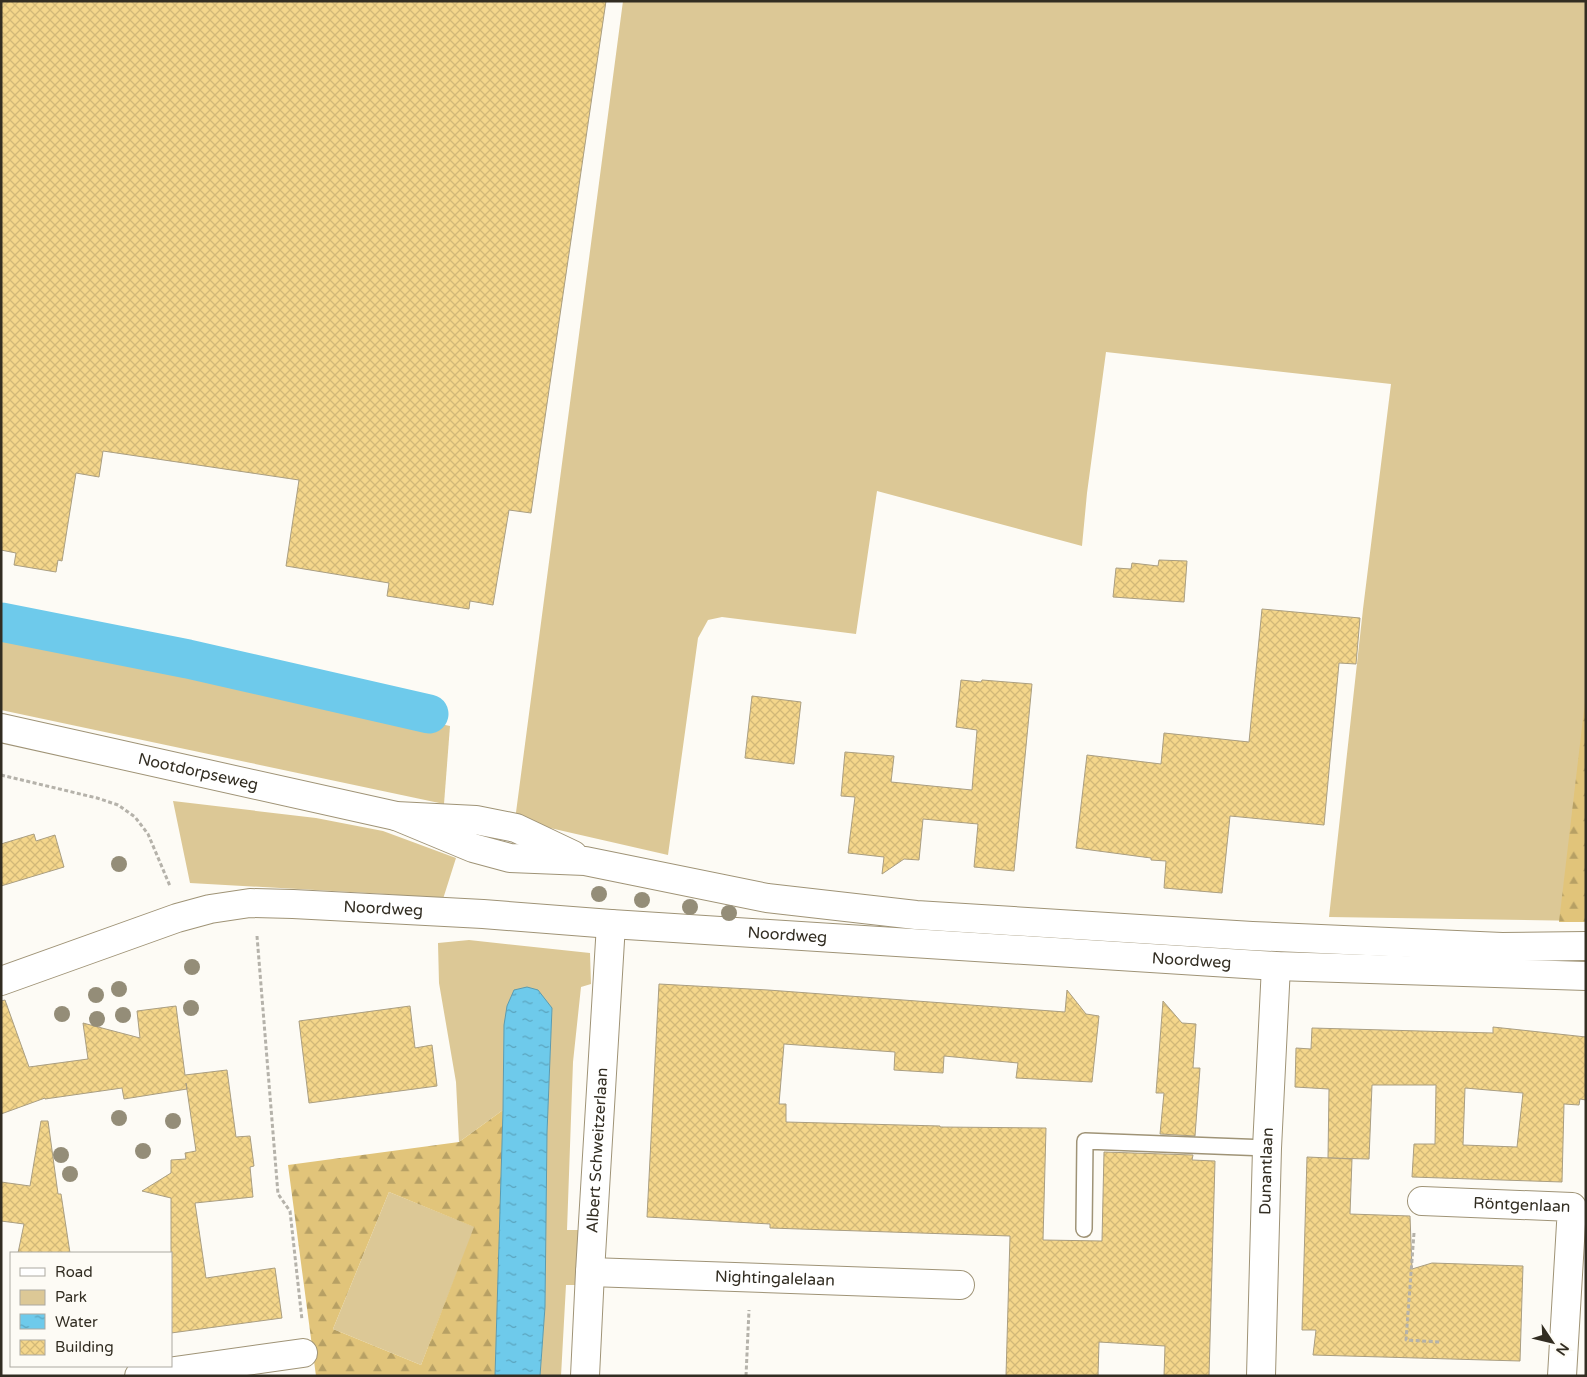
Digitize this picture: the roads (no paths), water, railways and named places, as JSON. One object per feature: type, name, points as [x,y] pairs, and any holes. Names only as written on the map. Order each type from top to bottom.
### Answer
[{"type":"street","name":"Nootdorpseweg","points":[[1,728],[396,816],[492,854],[510,858],[585,861]]},
{"type":"street","name":"Noordweg","points":[[585,861],[767,898],[916,915],[1252,936],[1502,946],[1586,946]]},
{"type":"street","name":"Noordweg","points":[[1,981],[177,918],[210,909],[250,903],[473,913],[611,924],[1276,966],[1586,976]]},
{"type":"street","name":"Albert Schweitzerlaan","points":[[585,1376],[611,924]]},
{"type":"street","name":"Noordweg","points":[[1502,946],[1586,955]]},
{"type":"street","name":"Dunantlaan","points":[[1262,1376],[1267,1148],[1276,966]]},
{"type":"street","name":"Röntgenlaan","points":[[1422,1201],[1572,1207],[1562,1376]]},
{"type":"street","name":"Nightingalelaan","points":[[590,1272],[960,1285]]},
{"type":"street","points":[[139,1376],[304,1354]]},
{"type":"lane","points":[[1084,1229],[1085,1141],[1267,1148]]},
{"type":"water","points":[[527,987],[538,990],[552,1008],[547,1133],[545,1307],[540,1376],[495,1376],[504,1025],[507,1006],[514,990]]},
{"type":"waterway","points":[[1,622],[188,659],[429,714]]}]
